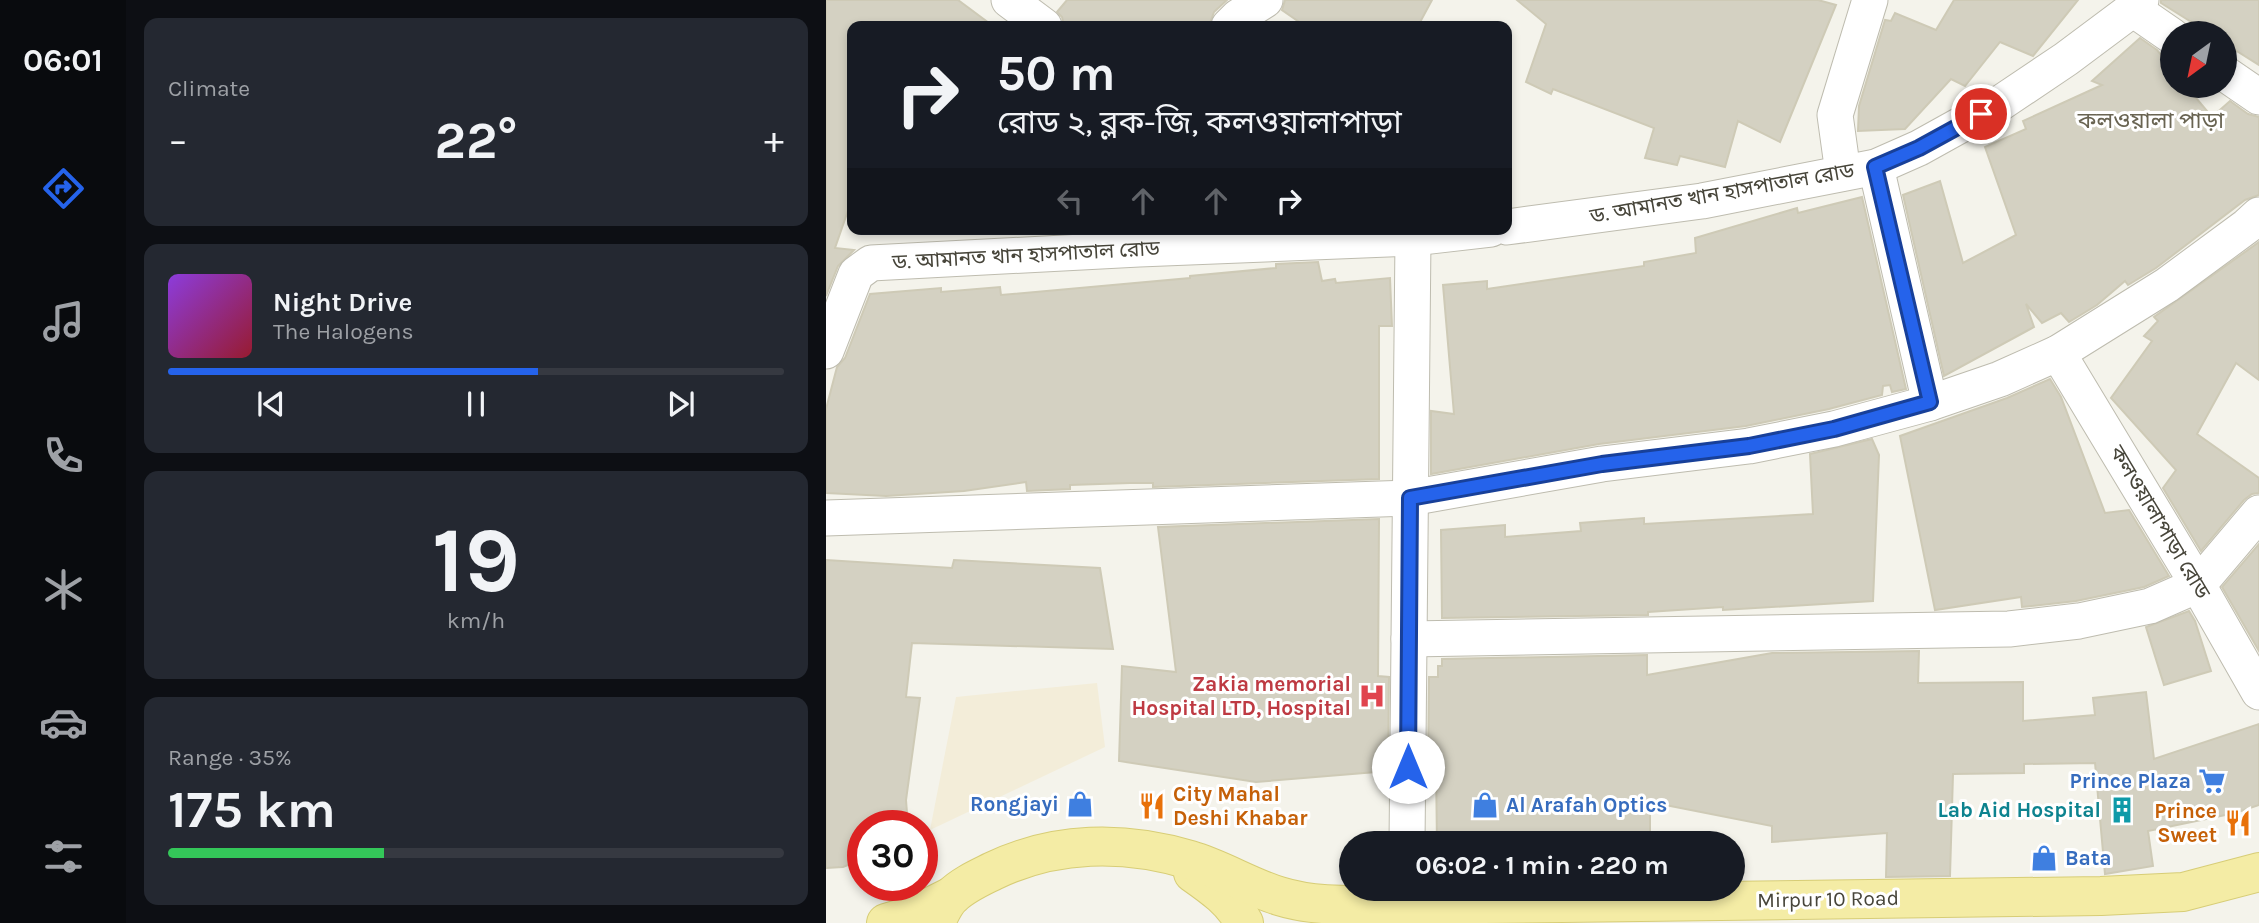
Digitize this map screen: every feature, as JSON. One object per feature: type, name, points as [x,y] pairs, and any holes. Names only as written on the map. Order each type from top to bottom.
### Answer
[{"type":"main road","name":"Mirpur 10 Road","points":[[943,910],[975,879],[1007,864],[1051,850],[1090,845],[1155,851],[1192,860],[1279,896],[1311,903],[1343,901]]},
{"type":"main road","points":[[1155,851],[1214,887],[1238,911],[1244,923]]},
{"type":"main road","name":"Mirpur 10 Road","points":[[1745,897],[2101,896],[2183,892],[2259,872]]},
{"type":"main road","points":[[886,923],[916,914],[943,910]]},
{"type":"street","points":[[1009,0],[1037,21]]},
{"type":"street","points":[[1234,21],[1265,0]]},
{"type":"street","points":[[1870,0],[1835,116],[1859,170],[1930,402]]},
{"type":"street","points":[[2137,5],[2160,25]]},
{"type":"street","name":"ড. আমানত খান হাসপাতাল রোড","points":[[1512,227],[1702,201],[1859,170],[1919,148],[2002,102],[2066,59],[2137,5]]},
{"type":"street","points":[[2237,82],[2259,97]]},
{"type":"street","points":[[826,518],[1410,498],[1602,464],[1749,446],[1834,429],[2000,379],[2058,353],[2167,285],[2259,215]]},
{"type":"street","name":"ড. আমানত খান হাসপাতাল রোড","points":[[826,351],[856,274],[871,263],[1140,239],[1413,239],[1444,235]]},
{"type":"street","points":[[1407,831],[1413,239]]},
{"type":"street","name":"কলওয়ালাপাড়া রোড","points":[[2058,353],[2198,585],[2259,692]]},
{"type":"street","points":[[1409,639],[2009,629],[2079,621],[2150,606],[2198,585],[2259,513]]},
{"type":"shaded area","points":[[1097,683],[1105,747],[938,826],[938,810],[934,810],[956,697]]},
{"type":"building","points":[[826,0],[958,0],[986,21],[847,21],[847,213],[835,248],[854,250],[838,266],[826,296]]},
{"type":"building","points":[[1067,0],[1227,0],[1214,12],[1211,21],[1063,21],[1057,12]]},
{"type":"building","points":[[1285,0],[1432,0],[1421,21],[1298,21],[1282,10]]},
{"type":"building","points":[[1517,0],[1818,0],[1836,5],[1780,142],[1738,121],[1725,167],[1680,156],[1677,165],[1645,158],[1654,128],[1553,89],[1551,94],[1526,82],[1546,24]]},
{"type":"building","points":[[1954,0],[2078,0],[2033,56],[2000,42],[1965,86],[1951,79],[1905,129],[1858,131],[1859,106],[1885,20],[1891,21],[1895,13],[1936,30]]},
{"type":"building","points":[[2161,0],[2259,0],[2259,65],[2237,51],[2237,21],[2190,21],[2161,3]]},
{"type":"building","points":[[2140,38],[2160,54],[2160,98],[2196,98],[2212,117],[2230,101],[2248,114],[2259,117],[2259,195],[2245,200],[2156,268],[2128,285],[2125,281],[2097,305],[2069,322],[2061,313],[2042,323],[2026,304],[2034,327],[1944,376],[1903,195],[1940,181],[1963,263],[2016,235],[1985,147],[2026,129],[2023,121],[2102,85],[2092,81]]},
{"type":"building","points":[[1862,197],[1906,389],[1892,392],[1890,385],[1883,386],[1882,395],[1746,426],[1599,444],[1431,474],[1431,411],[1454,414],[1443,285],[1487,281],[1487,289],[1644,266],[1644,262],[1696,253],[1695,238],[1797,208],[1798,213]]},
{"type":"building","points":[[2259,242],[2259,380],[2236,363],[2197,434],[2259,478],[2259,493],[2244,500],[2201,551],[2163,488],[2176,470],[2111,398],[2152,341],[2144,336],[2158,321],[2154,317]]},
{"type":"building","points":[[1318,262],[1322,281],[1335,279],[1336,283],[1390,278],[1392,326],[1379,326],[1379,479],[1153,487],[1153,483],[1070,485],[1070,489],[1027,491],[1026,482],[964,491],[886,496],[826,493],[826,409],[837,367],[845,358],[870,294],[941,288],[941,292],[1000,287],[1001,295],[1190,278],[1276,268],[1276,264]]},
{"type":"building","points":[[2050,379],[2061,397],[2105,513],[2129,510],[2169,576],[2144,587],[2076,601],[2022,607],[2021,597],[1935,610],[1900,436],[2007,398]]},
{"type":"building","points":[[1872,439],[1879,455],[1873,601],[1723,610],[1723,607],[1648,612],[1648,615],[1442,618],[1441,530],[1505,525],[1505,537],[1581,531],[1580,523],[1644,518],[1644,524],[1813,514],[1810,454]]},
{"type":"building","points":[[1379,519],[1378,676],[1389,677],[1388,771],[1256,782],[1119,761],[1122,666],[1176,672],[1158,527]]},
{"type":"building","points":[[2259,544],[2259,651],[2222,587]]},
{"type":"building","points":[[826,560],[952,568],[954,560],[1100,568],[1113,649],[912,643],[906,697],[920,698],[907,810],[847,810],[847,865],[826,868]]},
{"type":"building","points":[[2189,611],[2195,621],[2211,671],[2164,685],[2146,627]]},
{"type":"building","points":[[1919,651],[1918,683],[2023,682],[2023,721],[2095,715],[2093,698],[2146,692],[2154,759],[2259,724],[2259,805],[2235,813],[2148,831],[2153,866],[2105,874],[2095,763],[2024,764],[2024,773],[1953,774],[1950,876],[1886,877],[1887,833],[1772,842],[1772,826],[1650,802],[1650,831],[1437,831],[1436,766],[1428,767],[1429,677],[1438,677],[1438,666],[1442,666],[1442,659],[1647,655],[1647,675],[1772,653]]},
{"type":"place","name":"Zakia memorial Hospital LTD, Hospital","points":[[1372,696]]},
{"type":"place","name":"Prince Plaza","points":[[2212,781]]},
{"type":"place","name":"Rongjayi","points":[[1080,804]]},
{"type":"place","name":"Al Arafah Optics","points":[[1485,805]]},
{"type":"place","name":"City Mahal Deshi Khabar","points":[[1152,806]]},
{"type":"place","name":"Lab Aid Hospital","points":[[2122,810]]},
{"type":"place","name":"Prince Sweet","points":[[2238,823]]},
{"type":"place","name":"Bata","points":[[2044,858]]},
{"type":"district","name":"কলওয়ালা পাড়া","points":[[2151,120]]},
{"type":"route","points":[[1408,767],[1410,498],[1602,464],[1749,446],[1834,429],[1930,402],[1875,167],[1919,148],[1981,114]]}]
